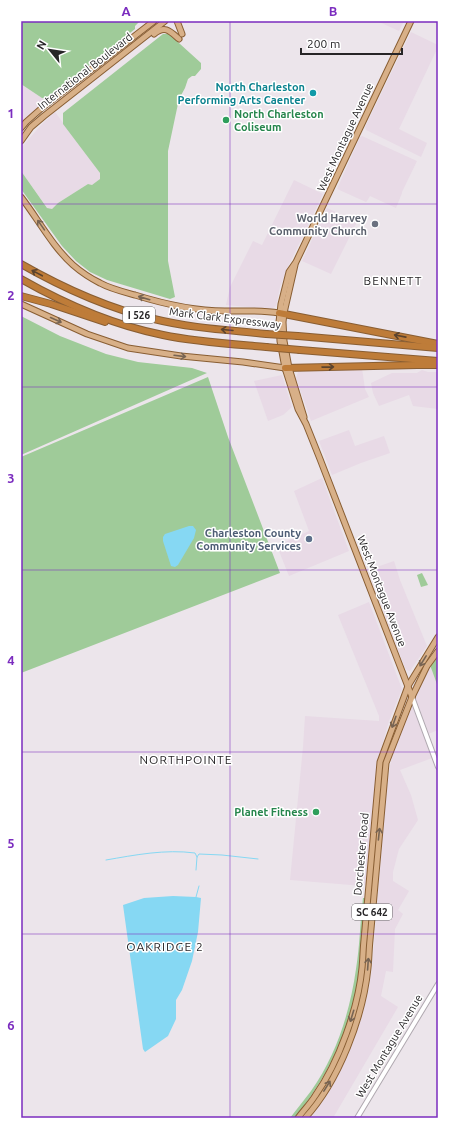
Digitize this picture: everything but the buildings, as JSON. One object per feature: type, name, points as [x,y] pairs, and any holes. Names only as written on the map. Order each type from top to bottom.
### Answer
[{"type":"highway","name":"Mark Clark Expressway","points":[[21,264],[82,296],[140,316],[188,326],[438,348]]},
{"type":"highway","name":"I 526","points":[[21,279],[72,305],[114,322],[168,336],[266,347],[438,361]]},
{"type":"highway","points":[[21,296],[131,330],[152,335],[168,336]]},
{"type":"highway","points":[[282,313],[438,344]]},
{"type":"highway","points":[[287,368],[417,365],[438,366]]},
{"type":"main road","points":[[144,28],[149,21]]},
{"type":"main road","name":"International Boulevard","points":[[21,128],[39,110],[154,21]]},
{"type":"main road","name":"International Boulevard","points":[[21,140],[36,124],[164,21]]},
{"type":"main road","points":[[134,45],[143,42],[162,29],[181,36],[176,21]]},
{"type":"main road","name":"West Montague Avenue","points":[[411,21],[296,262],[282,313],[287,368],[302,408],[306,424],[412,697]]},
{"type":"main road","points":[[21,197],[59,249],[72,264],[102,284],[154,301],[188,308],[224,311],[266,310],[282,313]]},
{"type":"main road","points":[[21,304],[87,334],[128,348],[174,356],[243,362],[287,368]]},
{"type":"main road","name":"Dorchester Road","points":[[298,1118],[315,1095],[332,1067],[347,1033],[356,1002],[362,967],[380,762],[408,686],[438,637]]},
{"type":"main road","name":"Dorchester Road","points":[[305,1118],[320,1098],[344,1056],[361,1005],[368,968],[386,763],[412,697],[427,666],[438,651]]},
{"type":"street","name":"West Montague Avenue","points":[[412,697],[438,766]]},
{"type":"street","name":"West Montague Avenue","points":[[357,1118],[438,984]]},
{"type":"shaded area","points":[[377,21],[404,21],[399,31]]},
{"type":"shaded area","points":[[411,32],[438,45],[399,129],[427,143],[421,157],[366,130],[365,127]]},
{"type":"shaded area","points":[[21,84],[45,101],[21,122]]},
{"type":"shaded area","points":[[55,112],[100,173],[100,179],[92,185],[88,184],[58,203],[52,209],[48,209],[21,171],[21,148],[42,124]]},
{"type":"shaded area","points":[[362,136],[417,161],[396,208],[370,196],[366,202],[337,189],[360,137]]},
{"type":"shaded area","points":[[294,180],[323,194],[288,267],[280,287],[276,306],[271,309],[226,305],[230,287],[253,241],[262,245]]},
{"type":"shaded area","points":[[327,208],[357,222],[331,274],[302,261]]},
{"type":"shaded area","points":[[362,368],[365,389],[369,397],[311,421],[296,378],[298,372],[300,370]]},
{"type":"shaded area","points":[[422,370],[428,372],[438,372],[438,409],[413,406],[409,395],[379,406],[373,393],[371,383],[392,373],[417,373]]},
{"type":"shaded area","points":[[282,375],[292,407],[283,415],[268,421],[254,381]]},
{"type":"shaded area","points":[[349,430],[355,446],[384,436],[390,453],[332,475],[319,441]]},
{"type":"shaded area","points":[[322,478],[349,551],[289,576],[277,546],[309,531],[294,491]]},
{"type":"shaded area","points":[[394,561],[400,580],[427,646],[410,671],[405,668],[368,570]]},
{"type":"shaded area","points":[[369,602],[402,689],[389,721],[380,753],[376,776],[366,884],[363,886],[290,880],[305,716],[379,721],[379,716],[338,615]]},
{"type":"shaded area","points":[[430,665],[438,687],[438,730],[426,735],[435,757],[400,770],[411,795],[418,820],[399,849],[393,872],[393,881],[409,891],[398,910],[403,914],[395,929],[393,972],[386,971],[381,996],[398,1007],[333,1118],[309,1118],[321,1103],[339,1072],[352,1044],[362,1016],[369,988],[372,966],[386,796],[390,766],[395,745],[407,713],[409,713],[416,693]]},
{"type":"green space","points":[[21,21],[140,21],[135,26],[135,29],[47,99],[42,98],[21,84]]},
{"type":"green space","points":[[163,34],[169,34],[201,63],[201,69],[195,76],[188,79],[179,99],[168,151],[168,261],[175,297],[170,299],[107,280],[90,272],[76,261],[62,246],[21,189],[21,171],[47,208],[52,209],[58,203],[88,184],[92,185],[100,179],[100,173],[63,124],[63,113]]},
{"type":"green space","points":[[21,316],[60,336],[106,354],[138,362],[192,368],[207,373],[21,455]]},
{"type":"green space","points":[[208,377],[228,437],[280,573],[21,673],[21,457]]},
{"type":"green space","points":[[422,573],[428,585],[421,587],[417,575]]},
{"type":"green space","points":[[438,654],[438,687],[430,665]]},
{"type":"green space","points":[[363,898],[365,898],[366,903],[361,962],[349,1019],[335,1054],[317,1087],[295,1118],[290,1118],[320,1077],[341,1033],[353,985]]},
{"type":"water","points":[[193,526],[196,530],[194,538],[178,565],[175,567],[171,566],[163,537],[165,534]]},
{"type":"water","points":[[173,896],[201,898],[198,932],[192,961],[182,990],[176,1000],[176,1019],[168,1036],[145,1052],[143,1049],[123,905],[144,898]]},
{"type":"waterway","points":[[106,860],[150,853],[173,852],[195,853],[197,857]]},
{"type":"waterway","points":[[196,870],[197,857],[199,854],[258,859]]},
{"type":"waterway","points":[[196,897],[199,886]]},
{"type":"place","name":"North Charleston Performing Arts Caenter","points":[[313,93]]},
{"type":"place","name":"North Charleston Coliseum","points":[[226,120]]},
{"type":"place","name":"World Harvey Community Church","points":[[375,224]]},
{"type":"place","name":"Charleston County Community Services","points":[[309,539]]},
{"type":"place","name":"Planet Fitness","points":[[316,812]]},
{"type":"district","name":"BENNETT","points":[[393,280]]},
{"type":"district","name":"NORTHPOINTE","points":[[186,759]]},
{"type":"district","name":"OAKRIDGE 2","points":[[165,946]]}]
